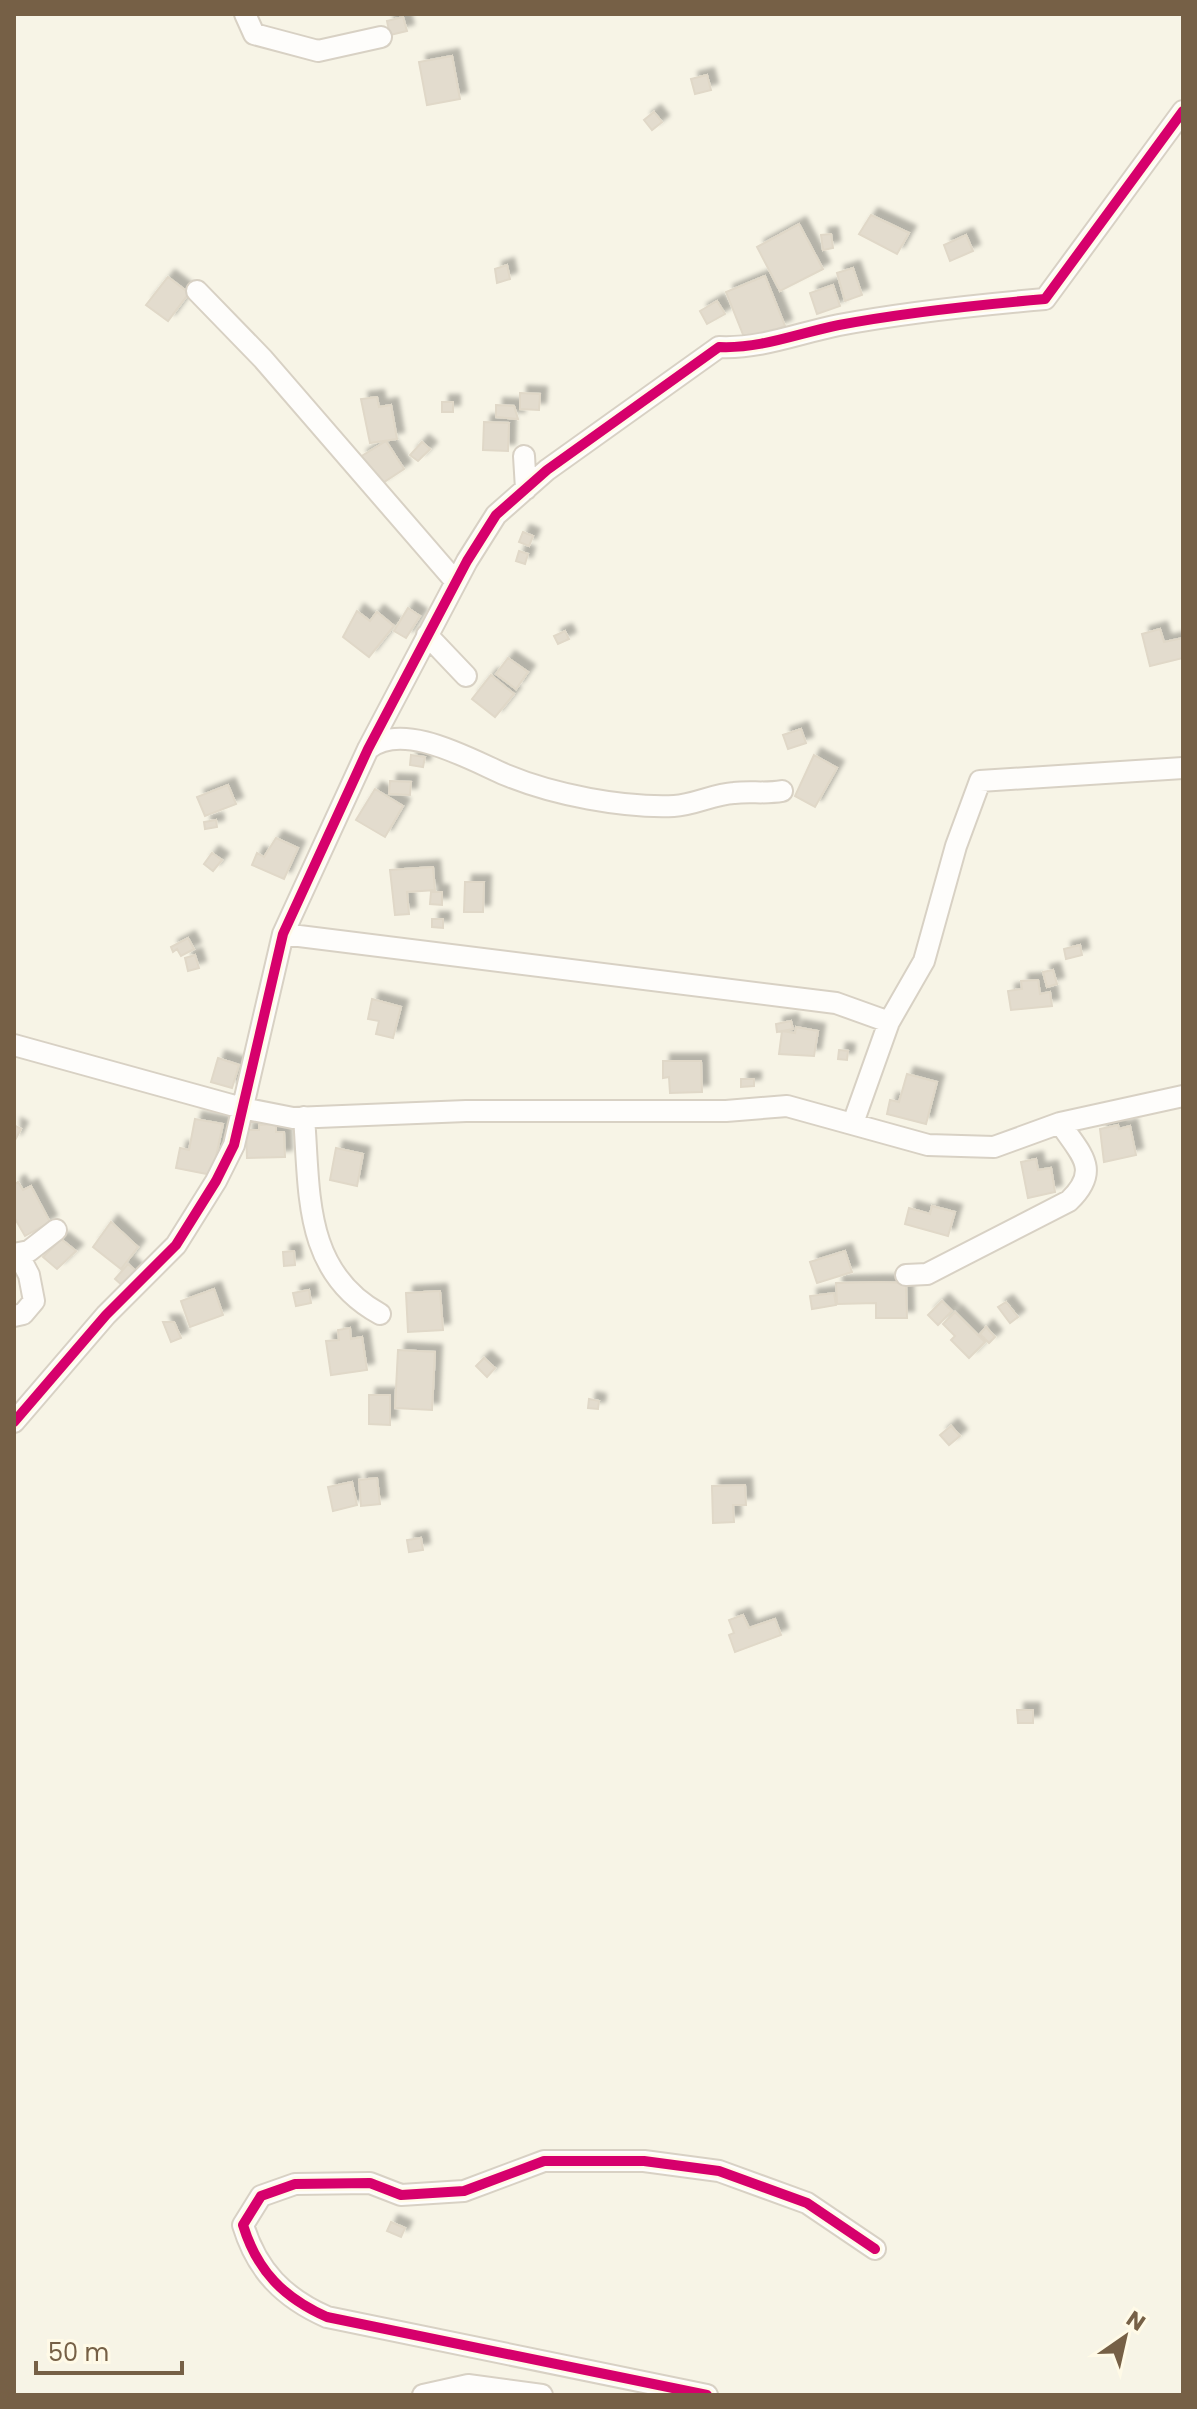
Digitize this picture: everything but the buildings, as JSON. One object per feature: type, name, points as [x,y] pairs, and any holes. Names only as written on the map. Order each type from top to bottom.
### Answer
[{"type":"street","points":[[245,14],[254,34],[318,51],[381,37]]},
{"type":"street","points":[[15,1420],[106,1315],[183,1236],[234,1145],[283,934],[368,749],[427,635],[496,515],[526,489],[719,347],[746,348],[838,326],[954,307],[1045,299],[1183,111]]},
{"type":"street","points":[[197,291],[263,359],[456,582]]},
{"type":"street","points":[[524,456],[526,489]]},
{"type":"street","points":[[427,635],[466,676]]},
{"type":"street","points":[[368,749],[375,743],[394,740],[431,743],[526,781],[643,807],[675,806],[730,793],[782,791]]},
{"type":"street","points":[[853,1123],[889,1022],[924,961],[956,846],[980,781],[1183,768]]},
{"type":"street","points":[[283,934],[836,1003],[889,1022]]},
{"type":"street","points":[[14,1045],[242,1108],[304,1117],[466,1111],[726,1111],[787,1106],[928,1145],[994,1147],[1060,1123],[1183,1096]]},
{"type":"street","points":[[304,1117],[306,1184],[327,1264],[337,1282],[380,1314]]},
{"type":"street","points":[[906,1275],[927,1274],[1069,1201],[1086,1181],[1087,1166],[1060,1123]]},
{"type":"street","points":[[14,1316],[23,1314],[34,1301],[29,1275],[17,1255],[56,1230]]},
{"type":"street","points":[[707,2395],[327,2317],[294,2302],[252,2253],[243,2225],[261,2196],[295,2184],[370,2183],[401,2195],[426,2194],[464,2191],[544,2161],[644,2161],[719,2171],[807,2203],[875,2249]]},
{"type":"street","points":[[423,2395],[468,2385],[542,2395]]},
{"type":"cycle path","points":[[14,1422],[106,1315],[176,1245],[216,1181],[234,1145],[283,934],[368,749],[467,561],[496,515],[547,470],[719,347],[765,343],[890,316],[1045,299],[1183,111]]},
{"type":"cycle path","points":[[707,2395],[327,2317],[298,2301],[274,2281],[256,2256],[243,2225],[261,2196],[295,2184],[370,2183],[401,2195],[464,2191],[544,2161],[644,2161],[719,2171],[807,2203],[875,2249]]}]
